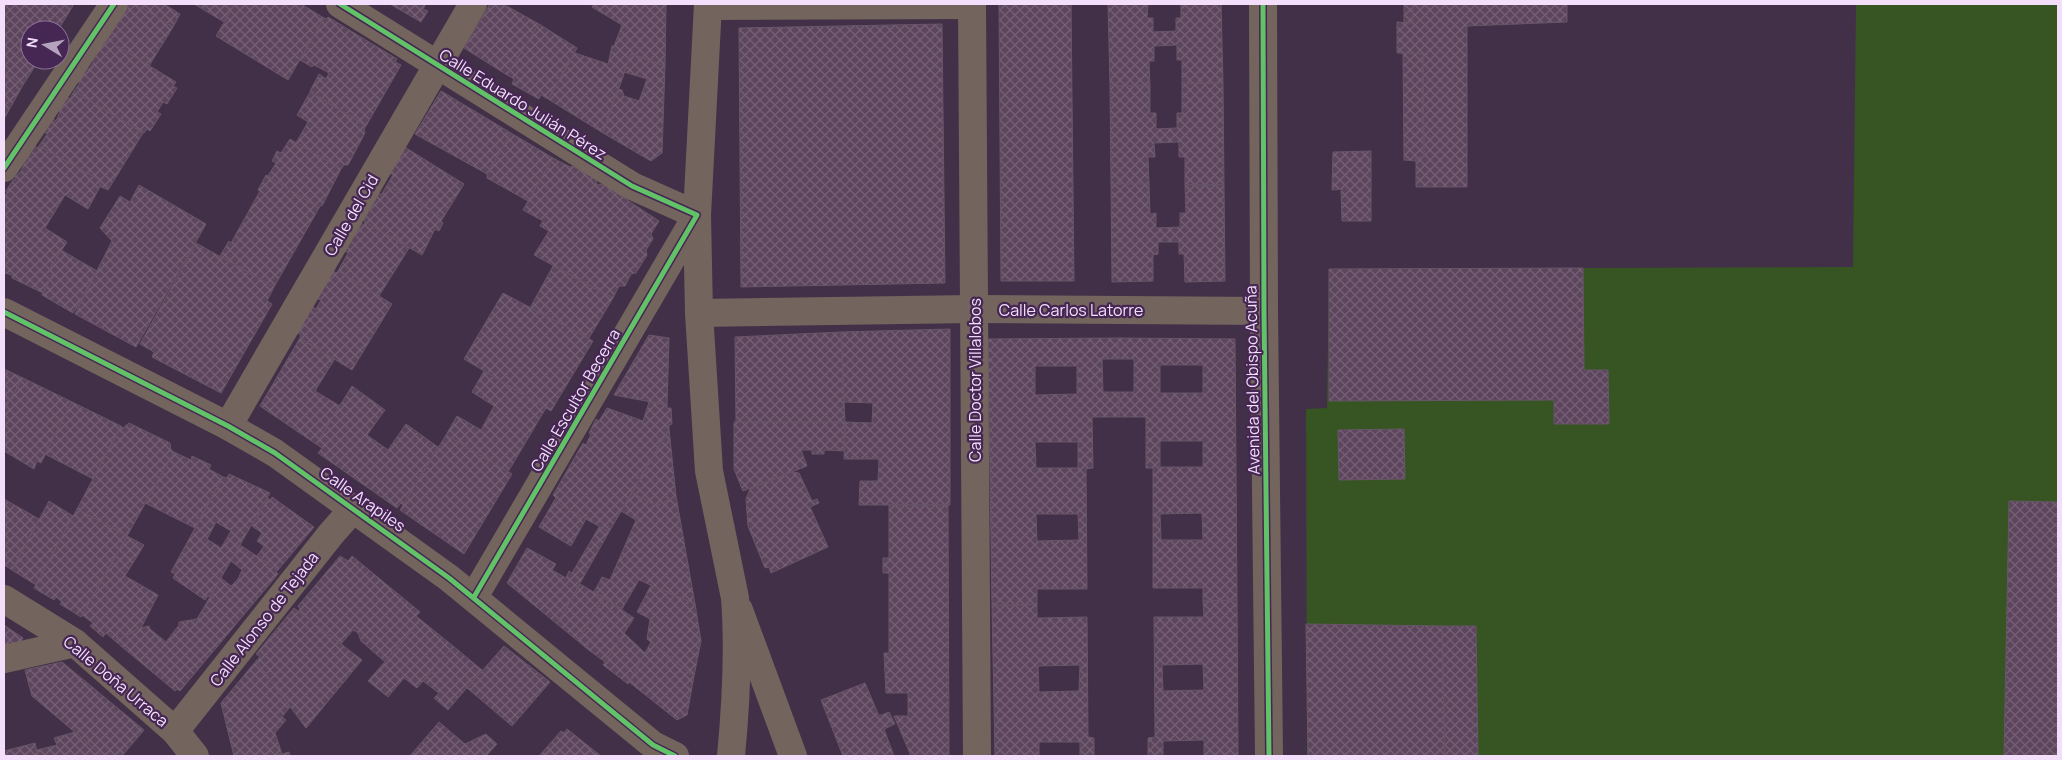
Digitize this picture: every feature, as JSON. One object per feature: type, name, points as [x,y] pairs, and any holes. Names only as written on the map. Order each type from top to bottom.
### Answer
[{"type":"street","points":[[4,168],[114,4]]},
{"type":"street","name":"Calle Eduardo Julián Pérez","points":[[340,4],[632,186],[697,215]]},
{"type":"street","name":"Calle del Cid","points":[[228,426],[473,4]]},
{"type":"street","points":[[793,756],[746,633],[735,598],[709,471],[698,314],[697,215],[708,5],[972,4]]},
{"type":"street","name":"Calle Doctor Villalobos","points":[[972,4],[977,756]]},
{"type":"street","name":"Avenida del Obispo Acuña","points":[[1263,4],[1269,756]]},
{"type":"street","name":"Calle Escultor Becerra","points":[[474,597],[697,215]]},
{"type":"street","name":"Calle Carlos Latorre","points":[[698,314],[974,309],[1264,311]]},
{"type":"street","name":"Calle Arapiles","points":[[4,312],[228,426],[275,453],[354,508],[474,597],[653,744],[675,756]]},
{"type":"street","name":"Calle Alonso de Tejada","points":[[175,731],[331,534],[354,508]]},
{"type":"street","name":"Calle Doña Urraca","points":[[4,598],[74,644],[175,731],[195,756]]},
{"type":"street","points":[[731,756],[737,656],[735,598]]},
{"type":"street","points":[[4,659],[74,644]]},
{"type":"green space","points":[[1856,4],[2058,4],[2058,756],[1307,756],[1306,409],[1327,408],[1329,269],[1853,267]]},
{"type":"building","points":[[4,4],[52,4],[68,14],[64,20],[20,20],[20,70],[33,70],[23,85],[4,73]]},
{"type":"building","points":[[52,4],[74,4],[68,14]]},
{"type":"building","points":[[130,4],[135,4],[173,27],[149,66],[107,40]]},
{"type":"building","points":[[135,4],[164,4],[180,14],[173,27]]},
{"type":"building","points":[[194,4],[235,4],[224,22]]},
{"type":"building","points":[[235,4],[301,4],[324,18],[288,80],[216,36]]},
{"type":"building","points":[[390,4],[426,4],[423,9],[428,11],[421,22]]},
{"type":"building","points":[[490,4],[503,4],[539,24],[507,75],[464,48]]},
{"type":"building","points":[[594,4],[666,4],[665,66],[631,54],[603,133],[548,99],[575,53],[608,64],[612,46],[614,46],[622,25],[592,7]]},
{"type":"building","points":[[999,4],[1071,4],[1074,281],[1001,281]]},
{"type":"building","points":[[1108,4],[1148,4],[1147,18],[1153,18],[1153,32],[1176,31],[1176,18],[1181,18],[1181,4],[1221,4],[1223,83],[1182,84],[1182,60],[1177,60],[1177,45],[1154,46],[1154,61],[1149,61],[1150,86],[1110,86]]},
{"type":"building","points":[[1404,4],[1413,4],[1413,23],[1404,23]]},
{"type":"building","points":[[1413,4],[1567,4],[1567,22],[1467,26],[1467,187],[1416,187],[1416,157],[1424,157],[1423,54],[1397,53],[1397,22],[1413,23]]},
{"type":"building","points":[[328,17],[397,59],[395,62],[401,65],[366,126],[310,91],[319,74],[326,79],[329,73],[300,60],[324,18],[327,19]]},
{"type":"building","points":[[539,24],[577,48],[548,99],[541,95],[539,99],[512,84],[514,79],[507,75]]},
{"type":"building","points":[[942,24],[945,283],[741,287],[739,28]]},
{"type":"building","points":[[107,40],[176,82],[173,86],[177,88],[167,104],[163,102],[157,112],[161,114],[150,131],[147,129],[144,133],[74,91],[80,83],[76,82],[85,67],[89,69],[94,61],[91,59],[100,45],[103,46]]},
{"type":"building","points":[[1403,53],[1423,54],[1424,157],[1416,157],[1416,161],[1404,160]]},
{"type":"building","points":[[631,54],[665,66],[662,153],[651,161],[603,133],[618,89],[622,90],[624,96],[639,101],[647,79],[624,72]]},
{"type":"building","points":[[4,73],[23,85],[4,119]]},
{"type":"building","points":[[1223,83],[1224,185],[1185,185],[1185,157],[1179,157],[1179,142],[1154,143],[1155,157],[1148,157],[1149,184],[1111,184],[1110,86],[1150,86],[1150,113],[1156,113],[1156,129],[1177,128],[1177,113],[1182,113],[1182,84]]},
{"type":"building","points":[[74,91],[143,133],[108,190],[101,187],[98,179],[39,146],[47,134],[44,132],[53,119],[56,121],[60,112],[58,111],[67,97],[70,99]]},
{"type":"building","points":[[441,91],[511,133],[487,174],[415,134]]},
{"type":"building","points":[[310,92],[366,126],[364,129],[365,133],[348,165],[344,165],[341,169],[296,143],[308,122],[297,115]]},
{"type":"building","points":[[511,133],[553,158],[528,201],[487,178],[487,174]]},
{"type":"building","points":[[290,139],[341,169],[322,206],[319,208],[268,176],[276,163],[272,161],[277,151],[281,153]]},
{"type":"building","points":[[34,146],[38,148],[39,146],[98,179],[101,185],[88,209],[65,195],[45,228],[67,242],[49,270],[53,274],[43,293],[12,278],[12,275],[4,273],[4,196],[13,180],[16,179],[15,177],[21,171],[27,157],[30,157],[29,155]]},
{"type":"building","points":[[403,146],[464,184],[443,218],[387,185],[393,175],[388,172]]},
{"type":"building","points":[[1371,151],[1371,221],[1342,221],[1341,189],[1332,190],[1333,152]]},
{"type":"building","points":[[553,158],[570,167],[573,166],[596,179],[597,185],[603,184],[659,221],[651,234],[653,239],[646,250],[647,255],[636,273],[631,274],[625,286],[619,286],[613,298],[534,255],[549,231],[540,226],[543,221],[523,210]]},
{"type":"building","points":[[266,175],[319,208],[274,287],[220,256],[229,241],[231,243],[260,191],[258,190]]},
{"type":"building","points":[[1111,184],[1149,184],[1150,214],[1156,213],[1156,228],[1180,227],[1180,213],[1186,213],[1185,185],[1224,185],[1225,281],[1185,282],[1184,254],[1179,254],[1179,242],[1158,242],[1158,254],[1153,255],[1153,281],[1112,282]]},
{"type":"building","points":[[139,185],[206,224],[136,347],[75,314],[112,241],[100,228],[120,196],[130,202]]},
{"type":"building","points":[[387,185],[443,218],[439,231],[435,229],[422,255],[364,220],[379,193],[381,195]]},
{"type":"building","points":[[359,222],[364,225],[365,222],[409,248],[379,296],[338,271],[348,253],[343,250]]},
{"type":"building","points":[[196,243],[274,287],[267,301],[272,304],[221,393],[152,357],[154,352],[140,344]]},
{"type":"building","points":[[61,250],[97,271],[73,313],[42,295],[53,274],[49,270]]},
{"type":"building","points":[[553,266],[613,298],[589,338],[530,308]]},
{"type":"building","points":[[1583,268],[1584,370],[1608,370],[1609,424],[1554,424],[1554,400],[1329,401],[1329,269]]},
{"type":"building","points":[[332,270],[336,273],[338,271],[392,304],[352,370],[300,338],[301,335],[296,332],[311,306],[316,309],[321,300],[316,298]]},
{"type":"building","points":[[503,293],[593,341],[551,411],[464,359]]},
{"type":"building","points":[[950,329],[950,505],[859,505],[860,481],[878,481],[879,459],[844,459],[845,422],[872,423],[873,403],[844,402],[841,332]]},
{"type":"building","points":[[841,332],[845,422],[736,422],[735,337]]},
{"type":"building","points":[[649,335],[669,338],[667,405],[614,395]]},
{"type":"building","points":[[300,338],[334,360],[315,391],[340,406],[316,444],[260,406]]},
{"type":"building","points":[[1118,338],[1235,339],[1237,600],[1203,601],[1203,588],[1153,588],[1153,468],[1146,468],[1146,417],[1119,417],[1119,392],[1134,392],[1134,359],[1119,359]],"holes":[[[1160,365],[1203,365],[1203,393],[1160,393]],[[1160,441],[1203,441],[1203,467],[1160,467]],[[1202,513],[1203,540],[1161,540],[1160,514]]]},
{"type":"building","points":[[1118,338],[1119,359],[1102,359],[1103,392],[1119,392],[1119,417],[1092,417],[1093,468],[1086,469],[1087,589],[1037,589],[1037,604],[992,606],[988,339]],"holes":[[[1035,366],[1077,366],[1077,394],[1035,395]],[[1035,442],[1078,442],[1078,468],[1036,468]],[[1036,514],[1078,514],[1079,540],[1037,541]]]},
{"type":"building","points":[[4,369],[23,378],[4,410]]},
{"type":"building","points":[[484,371],[546,408],[508,472],[446,435],[457,416],[481,430],[494,406],[472,392]]},
{"type":"building","points":[[23,378],[72,402],[41,463],[37,461],[34,469],[4,451],[4,410]]},
{"type":"building","points":[[352,386],[385,410],[367,435],[388,450],[406,424],[438,447],[404,506],[401,503],[397,508],[318,453],[322,448],[316,444]]},
{"type":"building","points":[[72,402],[121,426],[93,479],[45,454]]},
{"type":"building","points":[[649,402],[667,405],[667,408],[671,408],[672,424],[669,425],[669,429],[609,532],[554,501],[556,498],[553,495],[583,443],[586,445],[591,434],[589,433],[596,419],[599,421],[607,408],[643,421]]},
{"type":"building","points":[[734,422],[845,422],[844,451],[824,450],[824,454],[812,454],[812,450],[801,450],[807,466],[743,491],[734,469]]},
{"type":"building","points":[[129,423],[170,443],[171,450],[174,452],[127,536],[77,509],[121,426],[123,428]]},
{"type":"building","points":[[669,429],[676,496],[657,506],[632,493]]},
{"type":"building","points":[[1404,429],[1405,479],[1339,480],[1338,430]]},
{"type":"building","points":[[446,435],[512,474],[464,554],[400,510]]},
{"type":"building","points":[[174,452],[191,460],[192,456],[211,465],[209,469],[223,477],[195,528],[145,503]]},
{"type":"building","points":[[792,472],[799,473],[812,501],[817,499],[819,503],[810,507],[828,547],[771,573],[769,567],[765,568],[748,526],[746,499],[750,489]]},
{"type":"building","points":[[229,474],[270,493],[210,597],[208,596],[205,600],[173,578],[175,574],[171,572],[223,477],[227,478]],"holes":[[[216,522],[231,531],[221,548],[207,539]]]},
{"type":"building","points":[[632,493],[657,506],[676,496],[695,604],[639,580],[622,609],[594,592],[602,577],[610,580],[636,520],[621,511]]},
{"type":"building","points":[[272,497],[314,527],[278,570],[257,556],[264,546],[257,541],[262,533],[252,526],[268,498],[271,500]]},
{"type":"building","points":[[4,499],[39,519],[12,570],[4,565]]},
{"type":"building","points":[[49,501],[73,516],[36,585],[12,570]]},
{"type":"building","points":[[554,501],[586,519],[571,546],[539,527]]},
{"type":"building","points":[[2009,501],[2058,502],[2058,756],[2004,756]]},
{"type":"building","points":[[889,505],[948,505],[949,756],[911,756],[894,716],[908,716],[908,693],[886,693],[884,653],[889,653],[889,573],[883,573],[883,558],[889,558]]},
{"type":"building","points":[[77,509],[127,536],[81,617],[60,604],[62,602],[56,597],[54,600],[34,588]]},
{"type":"building","points":[[599,527],[609,532],[557,624],[507,583],[527,548],[556,564],[552,570],[566,578],[569,571],[572,573]]},
{"type":"building","points":[[127,536],[144,545],[125,576],[158,595],[141,628],[115,641],[106,633],[103,637],[90,626],[93,623],[82,615]]},
{"type":"building","points":[[240,545],[278,570],[276,572],[278,574],[180,691],[177,689],[175,691],[115,641],[140,628],[149,626],[166,642],[179,625],[179,622],[197,619],[221,578],[231,586],[238,579],[242,570],[231,561]]},
{"type":"building","points":[[340,556],[348,561],[352,556],[420,612],[416,616],[421,620],[385,662],[361,641],[358,633],[353,630],[340,645],[298,612],[300,609],[298,606]]},
{"type":"building","points":[[580,584],[604,598],[578,641],[557,624]]},
{"type":"building","points":[[651,585],[695,604],[701,641],[694,676],[647,639],[650,619],[637,612]]},
{"type":"building","points":[[604,598],[613,604],[586,648],[578,641]]},
{"type":"building","points":[[1237,600],[1238,756],[1204,756],[1204,740],[1163,741],[1163,756],[1148,756],[1148,738],[1155,737],[1154,617],[1204,617],[1203,601]],"holes":[[[1203,664],[1204,690],[1163,691],[1162,665]]]},
{"type":"building","points":[[613,604],[634,618],[605,662],[586,648]]},
{"type":"building","points":[[1037,604],[1037,618],[1087,617],[1088,737],[1094,738],[1094,756],[1080,756],[1080,742],[1039,742],[1039,756],[995,756],[992,606]],"holes":[[[1080,665],[1079,691],[1039,692],[1038,666]]]},
{"type":"building","points":[[294,608],[362,660],[306,728],[256,661],[260,657],[256,654]]},
{"type":"building","points":[[421,620],[453,646],[417,688],[404,678],[388,697],[368,681]]},
{"type":"building","points":[[1306,624],[1442,626],[1445,756],[1308,756]]},
{"type":"building","points":[[4,625],[23,638],[19,644],[4,647]]},
{"type":"building","points":[[1442,626],[1476,626],[1478,756],[1445,756]]},
{"type":"building","points":[[624,633],[645,653],[628,684],[603,665]]},
{"type":"building","points":[[651,642],[694,676],[687,715],[677,720],[629,682]]},
{"type":"building","points":[[453,646],[482,670],[448,710],[434,698],[439,693],[423,681]]},
{"type":"building","points":[[504,646],[550,682],[512,726],[467,688]]},
{"type":"building","points":[[256,661],[290,707],[282,717],[286,720],[275,733],[282,754],[275,756],[234,756],[221,703]]},
{"type":"building","points":[[62,662],[144,730],[122,756],[103,756],[32,696],[25,670]]},
{"type":"building","points":[[865,683],[879,716],[889,712],[895,724],[884,729],[894,756],[843,756],[821,700]]},
{"type":"building","points":[[439,722],[465,744],[486,734],[497,744],[486,756],[410,756]]},
{"type":"building","points":[[567,729],[601,756],[539,756],[561,731],[564,733]]},
{"type":"building","points":[[75,732],[103,756],[38,756],[37,750],[57,745],[54,738]]},
{"type":"building","points":[[35,743],[38,756],[4,756],[4,751]]},
{"type":"building","points":[[289,752],[290,756],[275,756]]},
{"type":"cycle path","points":[[4,168],[114,4]]},
{"type":"cycle path","points":[[340,4],[632,186],[697,215],[474,597]]},
{"type":"cycle path","points":[[1263,4],[1269,756]]},
{"type":"cycle path","points":[[4,312],[228,426],[275,453],[449,578],[653,745],[675,756]]}]
